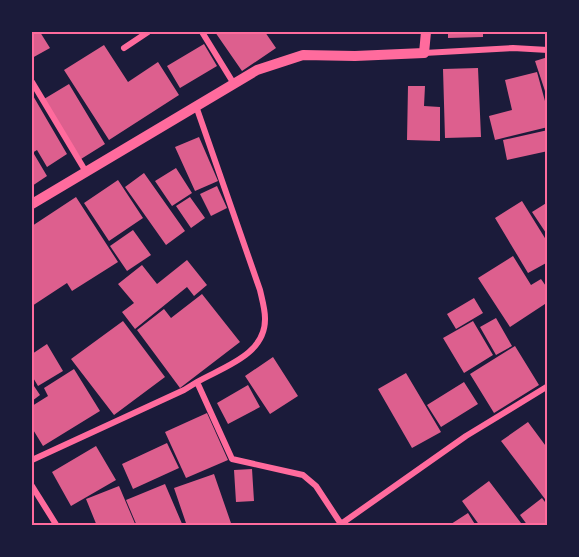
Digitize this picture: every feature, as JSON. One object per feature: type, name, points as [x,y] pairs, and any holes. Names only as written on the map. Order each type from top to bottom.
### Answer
[{"type":"street","points":[[124,48],[148,32]]},
{"type":"street","points":[[202,32],[234,84]]},
{"type":"street","points":[[424,53],[426,32]]},
{"type":"street","points":[[32,204],[257,70],[303,56],[355,56],[513,48],[548,50]]},
{"type":"street","points":[[32,82],[86,172]]},
{"type":"street","points":[[32,460],[184,390],[252,351],[262,337],[266,319],[260,290],[196,106]]},
{"type":"street","points":[[197,382],[230,457],[309,478],[341,525],[466,436],[548,386]]},
{"type":"street","points":[[32,486],[57,525]]},
{"type":"building","points":[[32,32],[40,32],[50,48],[32,58]]},
{"type":"building","points":[[215,32],[265,32],[276,48],[242,71]]},
{"type":"building","points":[[448,32],[483,32],[483,37],[448,38]]},
{"type":"building","points":[[204,44],[217,66],[180,88],[167,66]]},
{"type":"building","points":[[104,45],[128,82],[158,62],[179,95],[109,140],[64,70]]},
{"type":"building","points":[[548,57],[548,97],[547,97],[535,61]]},
{"type":"building","points":[[478,68],[481,137],[445,138],[443,69]]},
{"type":"building","points":[[537,72],[548,112],[548,127],[495,140],[489,116],[512,110],[505,80]]},
{"type":"building","points":[[69,84],[105,144],[81,159],[44,99]]},
{"type":"building","points":[[408,86],[425,86],[424,106],[440,107],[440,141],[407,140]]},
{"type":"building","points":[[32,94],[67,154],[47,167],[37,150],[32,153]]},
{"type":"building","points":[[548,130],[548,151],[507,160],[503,140]]},
{"type":"building","points":[[199,137],[218,181],[195,191],[175,147]]},
{"type":"building","points":[[34,154],[47,176],[32,186],[32,155]]},
{"type":"building","points":[[176,168],[192,193],[172,206],[155,181]]},
{"type":"building","points":[[144,173],[185,231],[166,245],[125,187]]},
{"type":"building","points":[[118,180],[143,218],[109,241],[84,203]]},
{"type":"building","points":[[217,186],[227,208],[211,216],[200,194]]},
{"type":"building","points":[[76,197],[118,262],[72,291],[67,283],[32,306],[32,226]]},
{"type":"building","points":[[190,197],[205,218],[191,228],[176,206]]},
{"type":"building","points":[[522,201],[548,243],[548,262],[528,273],[495,218]]},
{"type":"building","points":[[548,202],[548,236],[532,212]]},
{"type":"building","points":[[133,230],[151,255],[127,271],[110,246]]},
{"type":"building","points":[[513,256],[531,285],[541,279],[548,289],[548,302],[510,327],[478,278]]},
{"type":"building","points":[[187,260],[207,285],[194,296],[187,287],[135,329],[122,312],[134,303],[118,284],[142,265],[157,284]]},
{"type":"building","points":[[202,294],[240,342],[180,388],[137,330],[164,309],[171,318]]},
{"type":"building","points":[[474,298],[483,313],[456,329],[447,314]]},
{"type":"building","points":[[496,318],[512,346],[496,355],[480,327]]},
{"type":"building","points":[[123,321],[165,377],[114,415],[71,359]]},
{"type":"building","points":[[473,321],[493,355],[464,373],[443,338]]},
{"type":"building","points":[[47,344],[63,371],[38,386],[32,376],[32,354]]},
{"type":"building","points":[[515,346],[539,385],[494,413],[470,374]]},
{"type":"building","points":[[273,357],[298,396],[270,414],[245,376]]},
{"type":"building","points":[[74,369],[100,411],[43,446],[32,428],[32,406],[48,396],[44,388]]},
{"type":"building","points":[[406,373],[441,432],[412,448],[378,389]]},
{"type":"building","points":[[464,382],[478,404],[441,427],[427,405]]},
{"type":"building","points":[[32,383],[40,395],[32,401]]},
{"type":"building","points":[[248,385],[260,407],[228,424],[217,403]]},
{"type":"building","points":[[207,413],[228,460],[186,478],[165,432]]},
{"type":"building","points":[[528,422],[548,449],[548,503],[501,441]]},
{"type":"building","points":[[167,443],[179,468],[133,489],[122,464]]},
{"type":"building","points":[[96,446],[116,480],[71,506],[52,472]]},
{"type":"building","points":[[252,469],[254,501],[236,502],[234,470]]},
{"type":"building","points":[[214,474],[232,526],[187,526],[174,488]]},
{"type":"building","points":[[489,481],[521,523],[518,526],[480,526],[462,501]]},
{"type":"building","points":[[165,484],[183,526],[137,526],[126,500]]},
{"type":"building","points":[[119,486],[136,526],[97,526],[86,499]]},
{"type":"building","points":[[542,498],[548,506],[548,526],[528,526],[520,515]]},
{"type":"building","points":[[468,513],[476,526],[448,526]]}]
